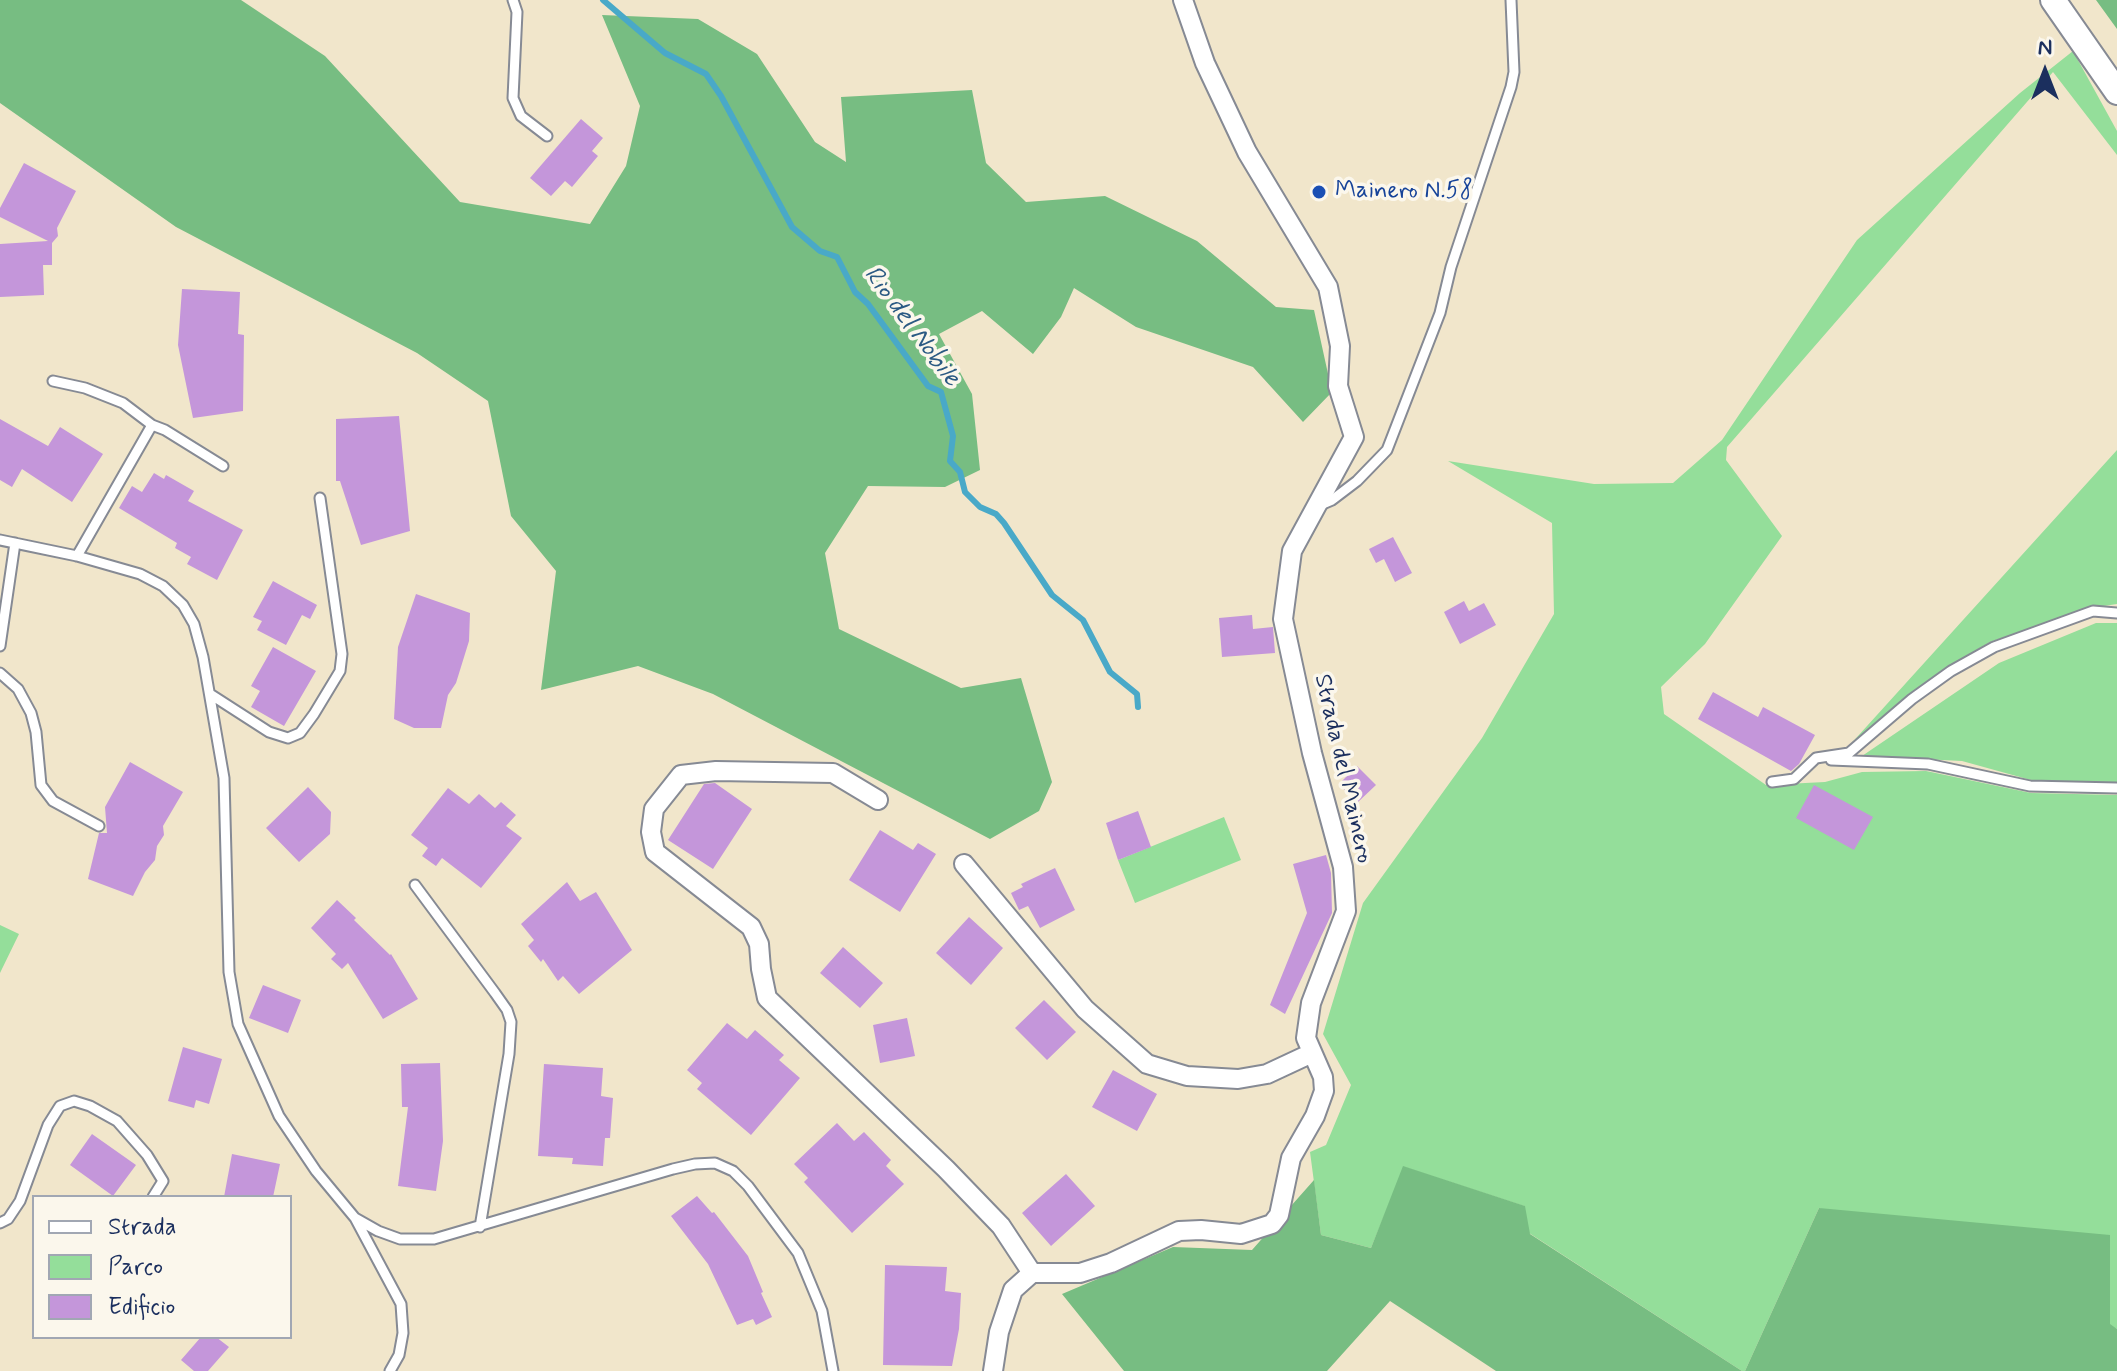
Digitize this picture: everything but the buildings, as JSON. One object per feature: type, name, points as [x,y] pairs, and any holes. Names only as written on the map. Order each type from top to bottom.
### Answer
[{"type":"street","name":"Strada del Mainero","points":[[1032,1273],[1080,1273],[1111,1263],[1179,1231],[1241,1234],[1272,1224],[1279,1215],[1291,1158],[1315,1116],[1324,1091],[1323,1077],[1306,1038],[1311,1003],[1346,911],[1343,867],[1312,753],[1283,619],[1292,551],[1354,437],[1338,386],[1340,346],[1328,287],[1247,152],[1205,63],[1183,0]]},
{"type":"street","points":[[2053,0],[2117,92]]},
{"type":"street","points":[[878,800],[833,773],[716,771],[681,775],[654,809],[651,832],[655,852],[751,927],[759,944],[767,998],[957,1180],[1001,1226],[1032,1273],[1013,1290],[999,1332],[993,1371]]},
{"type":"street","points":[[964,864],[1085,1009],[1147,1064],[1187,1076],[1238,1079],[1267,1074],[1312,1053]]},
{"type":"lane","points":[[513,0],[517,12],[513,98],[521,116],[547,136]]},
{"type":"lane","points":[[1314,507],[1332,500],[1357,481],[1387,450],[1403,409],[1440,313],[1451,267],[1511,87],[1514,72],[1511,0]]},
{"type":"lane","points":[[53,381],[85,388],[123,403],[152,425],[223,466]]},
{"type":"lane","points":[[77,556],[152,425]]},
{"type":"lane","points":[[210,694],[269,732],[288,738],[300,733],[340,671],[342,654],[320,498]]},
{"type":"lane","points":[[0,540],[77,556],[140,574],[163,586],[183,605],[194,624],[224,778],[229,972],[238,1024],[279,1116],[316,1171],[355,1218],[401,1304],[403,1333],[399,1355],[390,1371]]},
{"type":"lane","points":[[0,646],[15,543]]},
{"type":"lane","points":[[1772,782],[1794,779],[1816,758],[1849,753],[1912,699],[1951,671],[1994,647],[2093,611],[2117,613]]},
{"type":"lane","points":[[0,673],[18,689],[31,713],[41,785],[53,801],[99,826]]},
{"type":"lane","points":[[1816,758],[1928,764],[2030,786],[2117,788]]},
{"type":"lane","points":[[415,885],[507,1010],[511,1022],[509,1054],[480,1227]]},
{"type":"lane","points":[[0,1223],[8,1219],[20,1201],[54,1115],[60,1106],[74,1101],[117,1121],[147,1155],[163,1181],[154,1195]]},
{"type":"lane","points":[[355,1218],[400,1239],[434,1239],[673,1169],[715,1163],[733,1171],[748,1186],[798,1253],[822,1311],[833,1371]]},
{"type":"green space","points":[[0,0],[241,0],[325,56],[460,202],[590,224],[626,166],[640,106],[602,15],[698,19],[757,54],[815,142],[846,162],[841,97],[972,90],[986,163],[1026,202],[1105,196],[1197,241],[1276,307],[1314,310],[1332,392],[1303,422],[1253,367],[1136,327],[1074,288],[1061,317],[1033,354],[982,311],[939,334],[972,394],[980,470],[945,487],[868,486],[825,553],[839,629],[961,688],[1021,678],[1052,782],[1039,811],[990,839],[713,694],[638,666],[541,690],[556,571],[511,516],[488,401],[417,353],[176,227],[0,103]]},
{"type":"green space","points":[[2096,0],[2117,0],[2117,29]]},
{"type":"green space","points":[[2073,51],[2117,131],[2117,155],[2053,72],[1727,447],[1726,460],[1782,536],[1705,644],[1661,687],[1664,714],[1766,785],[1825,782],[1862,772],[1926,771],[2031,793],[2117,795],[2117,1329],[1819,1208],[1745,1371],[1742,1371],[1529,1233],[1524,1206],[1404,1167],[1371,1248],[1321,1235],[1310,1152],[1326,1145],[1351,1085],[1323,1034],[1363,903],[1482,738],[1554,614],[1552,523],[1448,461],[1594,484],[1673,483],[1722,440],[1857,240],[2020,93]]},
{"type":"green space","points":[[2117,450],[2117,604],[2090,608],[1990,642],[1946,668],[1848,747]]},
{"type":"green space","points":[[2096,623],[2117,623],[2117,783],[2038,782],[1962,761],[1862,756],[1999,663]]},
{"type":"green space","points":[[1224,817],[1241,860],[1135,903],[1118,860]]},
{"type":"green space","points":[[0,925],[19,934],[0,973]]},
{"type":"green space","points":[[1403,1166],[1525,1206],[1530,1234],[1742,1371],[1496,1371],[1390,1301],[1327,1371],[1124,1371],[1062,1294],[1173,1247],[1252,1250],[1314,1180],[1321,1235],[1371,1248]]},
{"type":"green space","points":[[1819,1208],[2110,1235],[2110,1324],[2117,1329],[2117,1371],[1745,1371]]},
{"type":"waterway","name":"Rio del Nobile","points":[[603,0],[665,53],[706,74],[792,227],[820,251],[837,257],[855,292],[868,304],[928,386],[941,392],[953,436],[950,461],[960,472],[965,492],[980,507],[996,514],[1052,595],[1083,620],[1110,672],[1137,694],[1138,707]]},
{"type":"place","name":"Mainero N.58","points":[[1319,192]]}]
